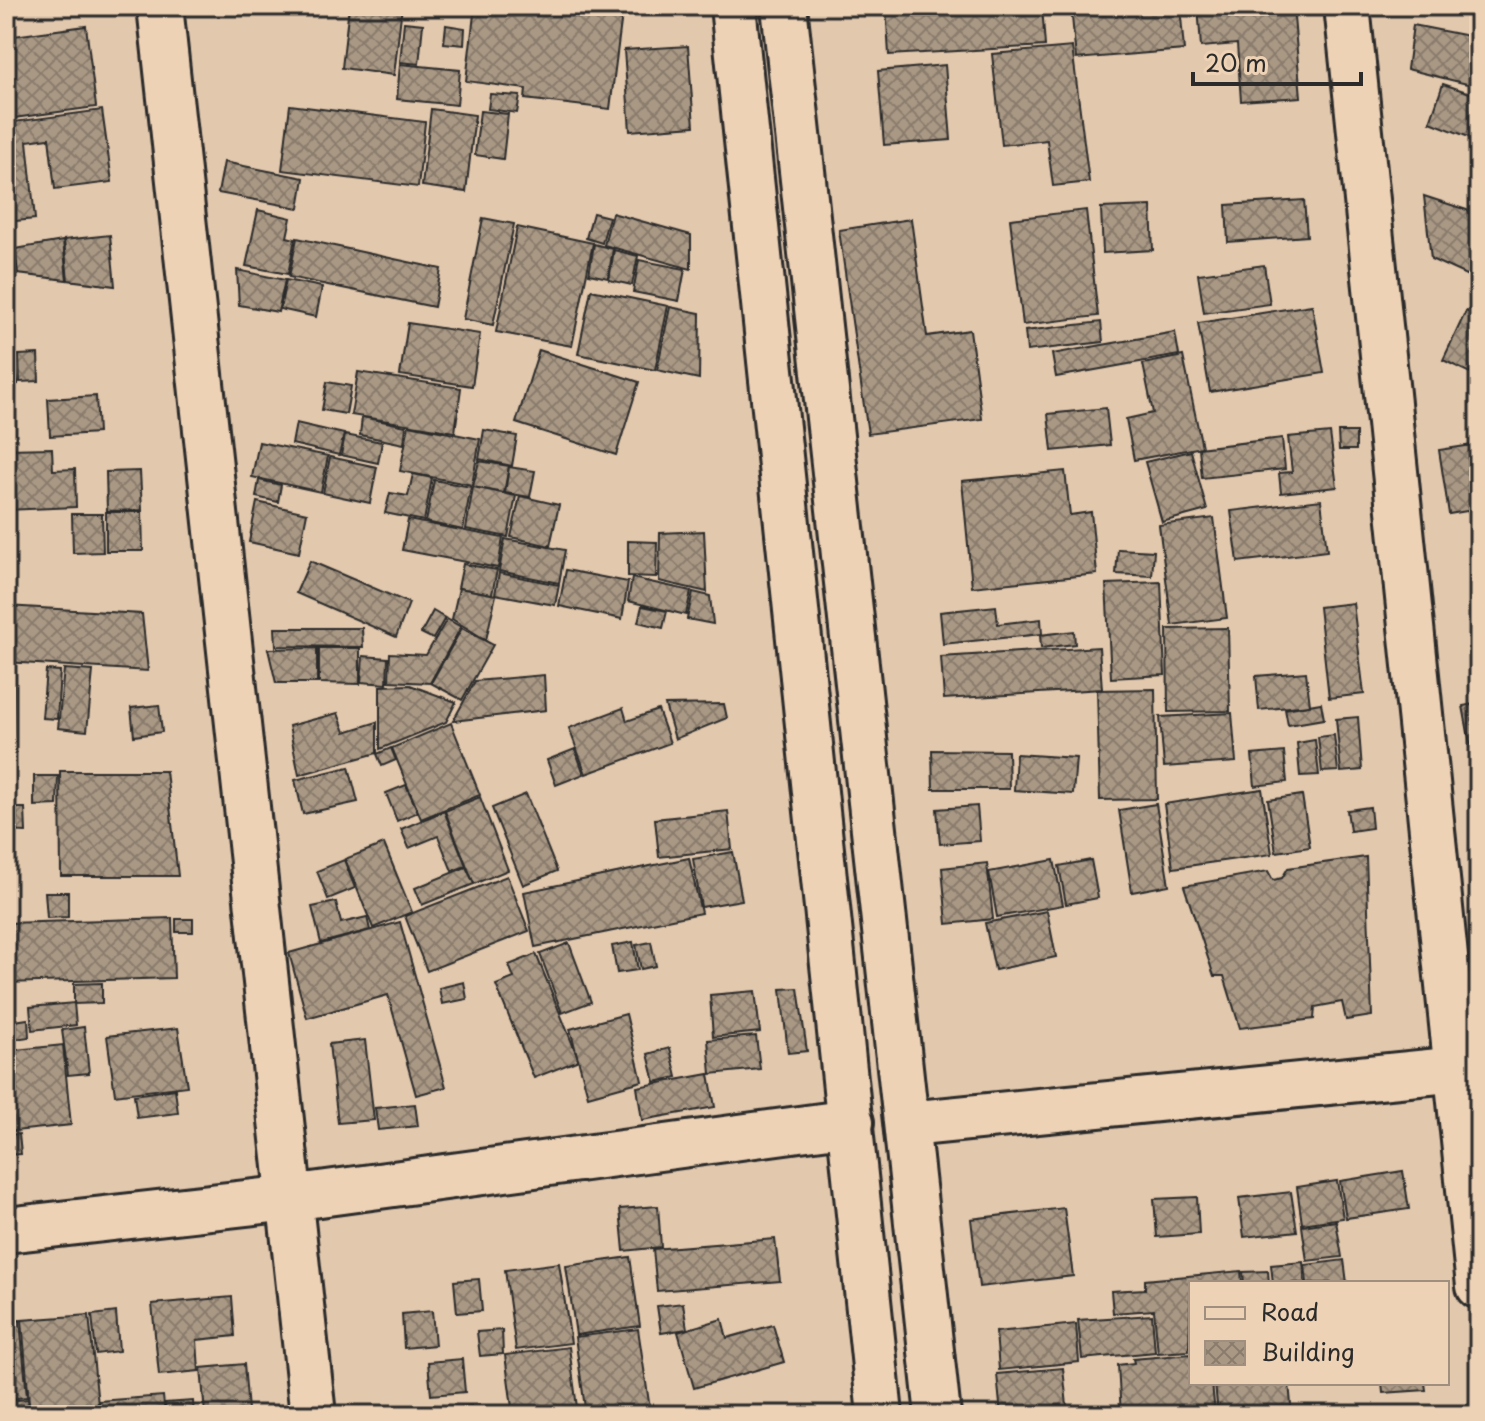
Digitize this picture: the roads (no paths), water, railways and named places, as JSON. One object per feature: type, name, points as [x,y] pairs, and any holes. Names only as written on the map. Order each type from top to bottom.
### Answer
[{"type":"street","points":[[160,6],[313,1415]]},
{"type":"street","points":[[733,6],[880,1415]]},
{"type":"street","points":[[784,6],[938,1415]]},
{"type":"street","points":[[1347,6],[1468,1068],[1479,1286]]},
{"type":"street","points":[[908,1124],[1468,1068]]},
{"type":"street","points":[[6,1230],[290,1198],[851,1122]]}]
